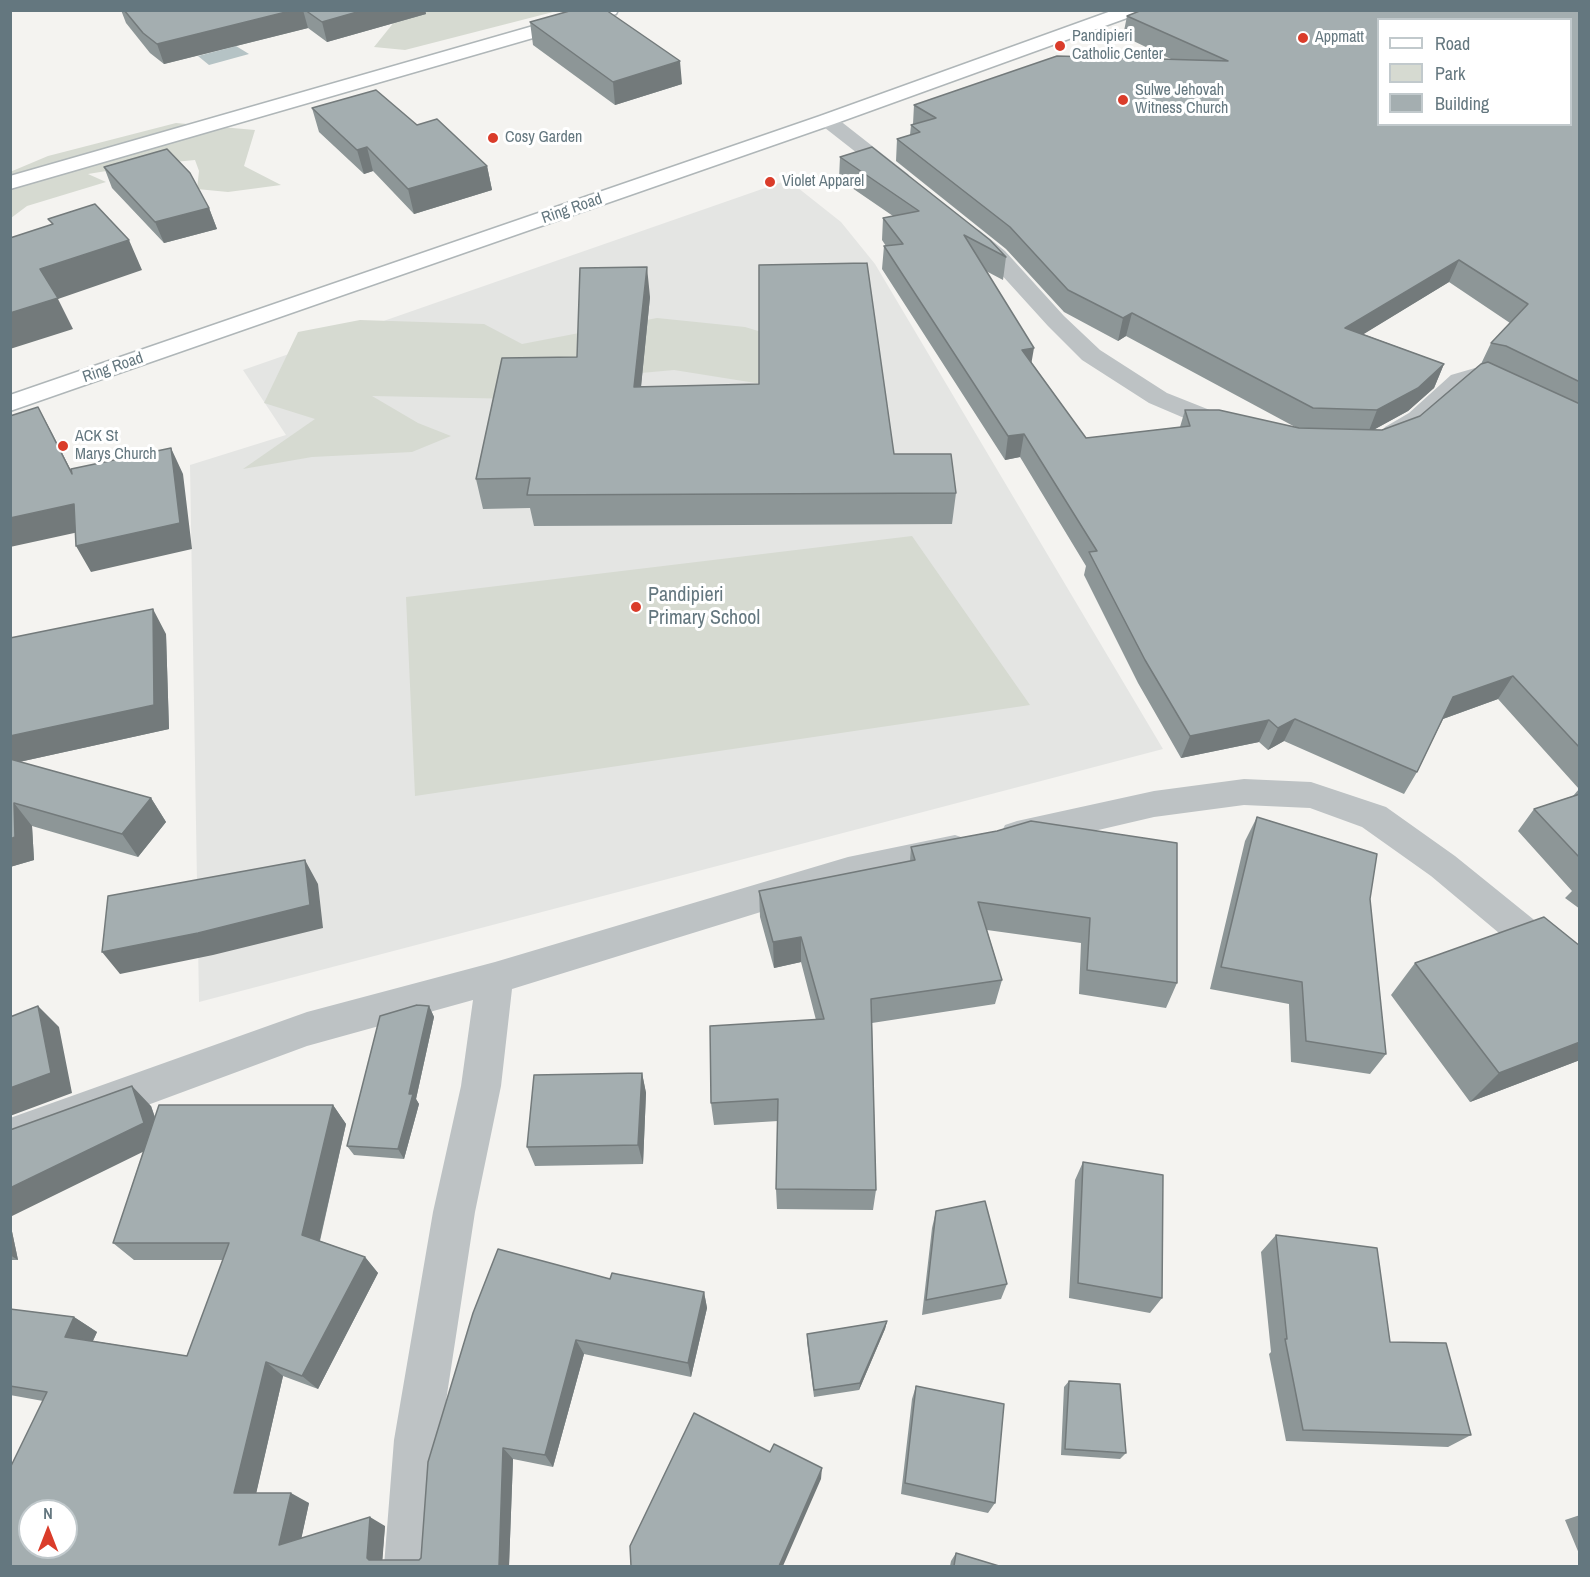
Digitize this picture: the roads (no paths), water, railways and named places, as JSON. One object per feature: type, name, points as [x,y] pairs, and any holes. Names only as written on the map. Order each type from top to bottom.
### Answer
[{"type":"main road","points":[[10,183],[610,10]]},
{"type":"main road","name":"Ring Road","points":[[10,404],[827,120],[1132,10]]},
{"type":"street","points":[[827,120],[918,193]]},
{"type":"street","points":[[953,221],[997,256],[1056,321],[1091,355],[1158,398],[1217,424],[1249,431]]},
{"type":"street","points":[[1371,442],[1399,431],[1418,418],[1460,380],[1475,375],[1485,376],[1580,424]]},
{"type":"street","points":[[10,1137],[307,1029],[495,978],[848,872],[1154,804],[1244,792],[1311,795],[1374,817],[1443,866],[1580,979]]},
{"type":"street","points":[[408,1566],[417,1440],[454,1212],[481,1086],[495,978]]},
{"type":"place","name":"Appmatt","points":[[1303,38]]},
{"type":"place","name":"Pandipieri Catholic Center","points":[[1060,46]]},
{"type":"place","name":"Sulwe Jehovah Witness Church","points":[[1123,100]]},
{"type":"place","name":"Cosy Garden","points":[[493,138]]},
{"type":"place","name":"Violet Apparel","points":[[770,182]]},
{"type":"place","name":"ACK St Marys Church","points":[[63,446]]},
{"type":"place","name":"Pandipieri Primary School","points":[[636,607]]}]
